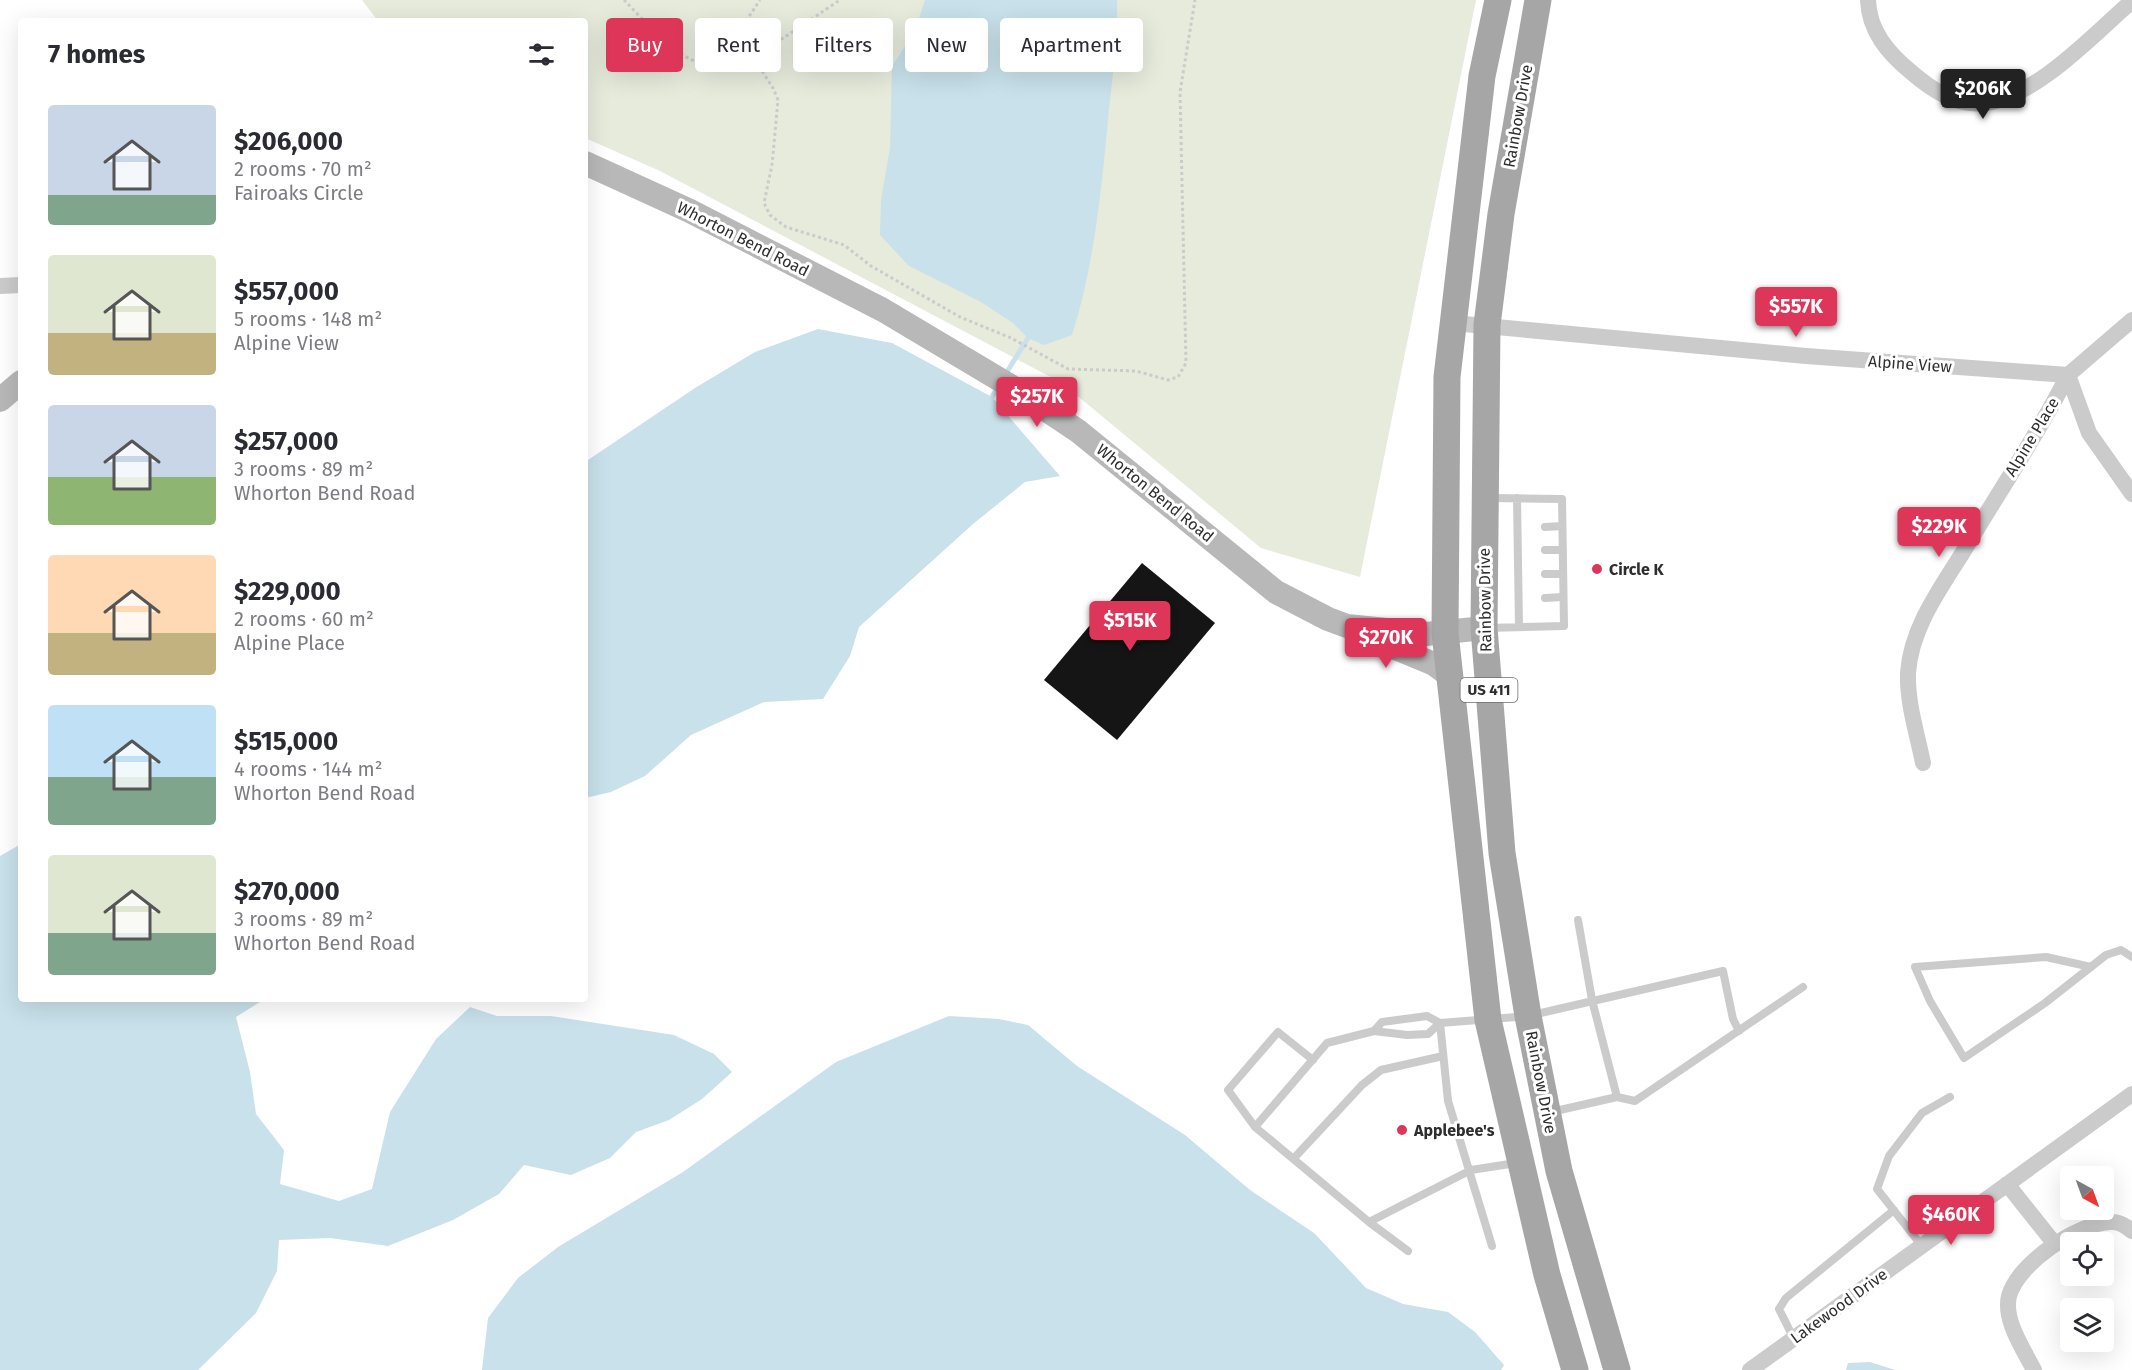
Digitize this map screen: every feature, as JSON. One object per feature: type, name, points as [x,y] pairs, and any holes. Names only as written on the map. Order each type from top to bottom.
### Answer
[{"type":"main road","name":"US 411","points":[[1498,0],[1482,76],[1448,377],[1444,633],[1488,1020],[1547,1275],[1575,1370]]},
{"type":"main road","name":"Rainbow Drive","points":[[1538,0],[1501,214],[1487,325],[1484,628],[1502,853],[1528,1016],[1559,1171],[1617,1370]]},
{"type":"main road","name":"Whorton Bend Road","points":[[588,165],[690,211],[883,310],[1012,387],[1078,431],[1276,592],[1328,619],[1347,626],[1426,634],[1484,628]]},
{"type":"main road","points":[[0,400],[18,385]]},
{"type":"main road","points":[[1347,626],[1372,640],[1434,664],[1449,675]]},
{"type":"street","points":[[1868,0],[1868,14],[1877,36],[1898,61],[1934,91],[1950,98],[1984,103],[2021,90],[2043,76],[2132,2]]},
{"type":"street","points":[[0,286],[18,285]]},
{"type":"street","points":[[2132,320],[2068,375],[2089,433],[2132,494]]},
{"type":"street","name":"Alpine View","points":[[1453,324],[1487,325],[1806,356],[2068,375]]},
{"type":"street","name":"Alpine Place","points":[[1923,763],[1908,699],[1908,671],[1913,646],[1929,608],[2050,410],[2068,375]]},
{"type":"street","name":"Lakewood Drive","points":[[1750,1370],[2132,1094]]},
{"type":"street","points":[[2007,1184],[2054,1243]]},
{"type":"street","points":[[2034,1370],[2015,1333],[2009,1297],[2030,1266],[2054,1243],[2110,1221],[2120,1223],[2132,1231]]},
{"type":"lane","points":[[1484,498],[1562,498],[1564,626],[1484,628]]},
{"type":"lane","points":[[1517,498],[1521,528],[1522,575],[1519,626]]},
{"type":"lane","points":[[1545,527],[1562,526]]},
{"type":"lane","points":[[1545,550],[1563,550]]},
{"type":"lane","points":[[1545,574],[1563,574]]},
{"type":"lane","points":[[1545,597],[1563,597]]},
{"type":"lane","points":[[1578,920],[1592,1000],[1617,1097]]},
{"type":"lane","points":[[2091,967],[2046,957],[1915,967],[1930,1000],[1964,1058],[2045,1003],[2106,956],[2121,950],[2132,957]]},
{"type":"lane","points":[[1374,1031],[1382,1022],[1427,1016],[1440,1023],[1528,1016],[1723,971],[1733,1019],[1739,1030]]},
{"type":"lane","points":[[1547,1113],[1617,1097],[1635,1101],[1803,987]]},
{"type":"lane","points":[[1255,1127],[1327,1043],[1374,1031],[1407,1035],[1428,1034],[1440,1023]]},
{"type":"lane","points":[[1440,1023],[1448,1101],[1471,1170],[1492,1245]]},
{"type":"lane","points":[[1313,1059],[1278,1032],[1228,1090],[1255,1127],[1294,1157],[1369,1222],[1408,1251]]},
{"type":"lane","points":[[1294,1157],[1362,1085],[1381,1070],[1443,1056]]},
{"type":"lane","points":[[1922,1245],[1877,1189],[1889,1156],[1922,1113],[1950,1097]]},
{"type":"lane","points":[[1369,1222],[1471,1170],[1521,1162]]},
{"type":"lane","points":[[1794,1339],[1779,1310],[1786,1298],[1894,1210]]},
{"type":"path","points":[[624,0],[669,44],[695,62]]},
{"type":"path","points":[[746,18],[759,0]]},
{"type":"path","points":[[781,37],[840,0]]},
{"type":"path","points":[[763,72],[778,100],[772,165],[764,203],[770,215],[786,227],[844,246],[871,266],[960,317],[1011,338],[1068,369],[1136,371],[1168,380],[1178,377],[1186,363],[1180,103],[1195,0]]},
{"type":"shaded area","points":[[362,0],[1476,0],[1360,577],[1261,548],[1062,383],[660,171],[588,139],[588,18],[376,18]]},
{"type":"water","points":[[925,0],[1117,0],[1117,18],[1000,18],[1000,72],[1113,72],[1097,223],[1080,308],[1072,335],[1044,345],[1028,338],[1013,323],[981,302],[909,266],[880,235],[881,200],[890,148],[892,72],[893,64],[905,46],[905,72],[988,72],[988,18],[919,18]]},
{"type":"water","points":[[818,329],[892,343],[992,397],[1060,476],[1025,482],[973,524],[859,627],[850,656],[823,699],[764,702],[691,735],[645,776],[611,792],[588,797],[588,460],[695,388],[755,352]]},
{"type":"water","points":[[18,846],[18,1002],[260,1002],[236,1017],[250,1072],[256,1114],[284,1150],[280,1184],[339,1201],[372,1189],[390,1112],[436,1039],[470,1007],[497,1016],[551,1016],[674,1035],[714,1054],[732,1072],[702,1099],[669,1120],[636,1132],[610,1158],[571,1175],[524,1165],[499,1194],[453,1220],[388,1246],[330,1238],[279,1240],[277,1271],[256,1313],[198,1370],[0,1370],[0,856]]},
{"type":"water","points":[[949,1016],[999,1019],[1028,1025],[1077,1066],[1185,1135],[1250,1190],[1314,1233],[1366,1288],[1403,1304],[1448,1312],[1475,1332],[1504,1365],[1501,1370],[482,1370],[488,1318],[518,1278],[558,1247],[683,1172],[836,1062]]},
{"type":"water","points":[[1870,1362],[1895,1370],[1846,1370],[1848,1363]]},
{"type":"building","points":[[1142,563],[1215,623],[1117,740],[1044,680]]},
{"type":"waterway","points":[[1005,375],[1028,338]]},
{"type":"waterway","points":[[992,397],[999,385]]},
{"type":"place","name":"Circle K","points":[[1597,569]]},
{"type":"place","name":"Applebee's","points":[[1402,1130]]}]
